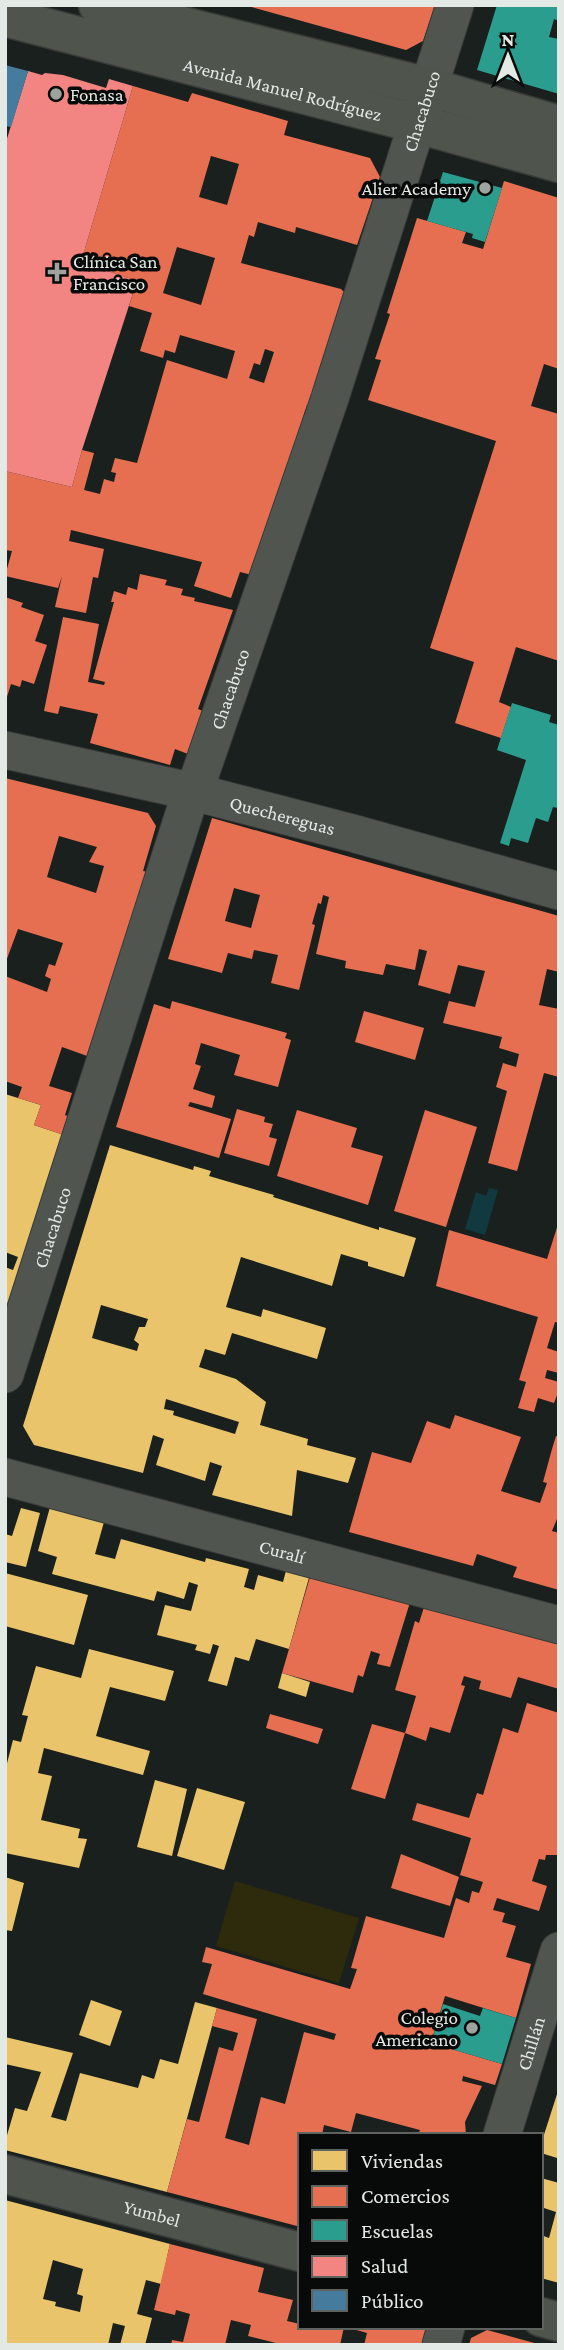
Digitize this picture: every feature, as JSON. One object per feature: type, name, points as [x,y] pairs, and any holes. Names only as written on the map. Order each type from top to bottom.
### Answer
[{"type":"main road","name":"Avenida Manuel Rodríguez","points":[[98,5],[428,87],[559,125]]},
{"type":"main road","name":"Avenida Manuel Rodríguez","points":[[5,17],[559,163]]},
{"type":"main road","name":"Yumbel","points":[[5,2174],[298,2251]]},
{"type":"street","name":"Chacabuco","points":[[5,1374],[186,808],[194,792],[326,411],[455,5]]},
{"type":"street","name":"Quechereguas","points":[[5,750],[194,792],[559,891]]},
{"type":"street","name":"Curalí","points":[[5,1477],[559,1625]]},
{"type":"street","name":"Chillán","points":[[503,2133],[559,1951]]},
{"type":"shaded area","points":[[235,1881],[359,1918],[339,1983],[216,1946]]},
{"type":"water","points":[[489,1188],[498,1190],[485,1235],[465,1229],[476,1192],[486,1196]]},
{"type":"building: Viviendas","points":[[5,1094],[41,1105],[34,1125],[64,1135],[5,1321],[5,1267],[13,1270],[18,1257],[5,1252]]},
{"type":"building: Viviendas","points":[[110,1145],[193,1170],[194,1166],[211,1171],[209,1176],[274,1195],[273,1197],[379,1230],[379,1227],[416,1238],[404,1277],[341,1254],[332,1286],[241,1257],[226,1307],[261,1317],[263,1309],[326,1328],[317,1359],[232,1333],[225,1355],[205,1349],[199,1367],[236,1379],[266,1402],[260,1425],[308,1439],[307,1445],[356,1458],[348,1483],[297,1470],[292,1516],[212,1495],[222,1466],[210,1462],[205,1481],[156,1465],[164,1439],[153,1435],[143,1473],[34,1445],[23,1426]],"holes":[[[101,1305],[148,1319],[145,1327],[139,1327],[134,1340],[139,1344],[137,1351],[92,1338]],[[166,1399],[239,1422],[235,1434],[173,1415],[174,1411],[164,1409]]]},
{"type":"building: Viviendas","points":[[50,1507],[104,1522],[95,1554],[115,1559],[121,1539],[205,1562],[206,1558],[249,1569],[244,1587],[254,1590],[258,1575],[283,1582],[287,1567],[310,1574],[289,1649],[256,1639],[249,1661],[235,1657],[227,1686],[208,1681],[219,1646],[213,1644],[210,1654],[195,1650],[197,1645],[157,1635],[165,1605],[191,1611],[198,1585],[189,1582],[184,1599],[157,1591],[154,1601],[52,1574],[57,1557],[38,1551]]},
{"type":"building: Viviendas","points":[[21,1508],[40,1513],[26,1567],[5,1562],[5,1534],[12,1536]]},
{"type":"building: Viviendas","points":[[5,1573],[88,1595],[74,1645],[5,1626]]},
{"type":"building: Viviendas","points":[[89,1649],[174,1671],[165,1701],[110,1687],[96,1736],[150,1751],[143,1775],[44,1748],[38,1773],[52,1776],[41,1820],[80,1829],[78,1838],[87,1839],[79,1868],[5,1853],[5,1771],[13,1740],[21,1742],[28,1716],[22,1715],[36,1666],[81,1678]]},
{"type":"building: Viviendas","points":[[282,1673],[310,1682],[306,1697],[278,1688]]},
{"type":"building: Viviendas","points":[[155,1780],[187,1789],[172,1856],[137,1847]]},
{"type":"building: Viviendas","points":[[197,1788],[245,1802],[224,1870],[177,1856]]},
{"type":"building: Viviendas","points":[[5,1877],[24,1883],[12,1931],[5,1930]]},
{"type":"building: Viviendas","points":[[91,2000],[122,2011],[110,2046],[79,2035]]},
{"type":"building: Viviendas","points":[[195,2002],[217,2008],[167,2192],[5,2150],[15,2108],[27,2111],[41,2072],[5,2064],[5,2037],[73,2053],[51,2117],[66,2121],[80,2073],[138,2088],[142,2075],[154,2079],[160,2059],[178,2064]]},
{"type":"building: Viviendas","points":[[559,2088],[557,2158],[543,2154],[543,2138]]},
{"type":"building: Viviendas","points":[[543,2179],[559,2183],[559,2283],[543,2279],[543,2236],[549,2238],[556,2212],[543,2208]]},
{"type":"building: Viviendas","points":[[5,2200],[170,2244],[161,2284],[146,2280],[137,2314],[152,2318],[145,2345],[120,2345],[125,2326],[113,2323],[108,2345],[5,2345]],"holes":[[[53,2260],[83,2269],[77,2294],[83,2296],[80,2312],[55,2306],[56,2302],[43,2299]]]},
{"type":"building: Comercios","points":[[244,5],[435,5],[423,41],[406,50]]},
{"type":"building: Comercios","points":[[133,86],[188,102],[192,93],[288,121],[284,135],[370,158],[380,177],[357,245],[296,227],[295,233],[258,222],[254,237],[249,235],[241,263],[341,289],[347,295],[310,406],[307,405],[252,575],[240,572],[231,598],[194,586],[202,562],[71,530],[69,541],[104,549],[98,578],[93,577],[86,613],[55,607],[62,576],[58,588],[5,576],[12,551],[5,550],[5,471],[72,487],[82,450],[94,453],[84,490],[100,494],[104,479],[114,482],[116,473],[111,472],[115,458],[137,463],[167,360],[227,379],[235,351],[180,335],[175,353],[165,350],[163,358],[140,351],[152,313],[129,306],[137,281],[81,262]],"holes":[[[211,156],[239,164],[227,205],[199,197]],[[177,247],[215,258],[201,305],[163,293]],[[265,349],[274,352],[264,383],[249,378],[254,363],[260,365]]]},
{"type":"building: Comercios","points":[[504,181],[559,198],[559,369],[544,364],[531,406],[559,414],[559,661],[516,647],[499,702],[511,707],[501,738],[455,723],[474,662],[430,648],[496,441],[368,400],[381,360],[375,359],[390,314],[387,313],[417,218],[466,232],[462,243],[483,249]]},
{"type":"building: Comercios","points":[[140,574],[167,580],[165,585],[183,589],[181,595],[195,598],[194,601],[233,610],[198,709],[203,711],[188,754],[175,749],[170,765],[90,743],[98,714],[60,706],[58,714],[44,711],[63,617],[99,624],[88,682],[104,685],[105,682],[93,679],[114,602],[111,602],[114,591],[126,595],[128,587],[137,590]]},
{"type":"building: Comercios","points":[[5,597],[23,603],[21,607],[44,615],[35,641],[47,645],[34,684],[22,680],[20,687],[11,684],[6,700]]},
{"type":"building: Comercios","points":[[5,778],[148,813],[156,826],[143,871],[148,872],[90,1057],[62,1047],[49,1086],[72,1093],[65,1115],[70,1117],[64,1135],[34,1125],[41,1105],[18,1098],[22,1087],[5,1081],[5,976],[47,992],[51,979],[45,976],[49,964],[55,966],[63,943],[18,929],[5,964]],"holes":[[[59,836],[97,847],[89,862],[104,866],[96,893],[47,877]]]},
{"type":"building: Comercios","points":[[212,818],[559,916],[559,972],[547,969],[539,1005],[559,1009],[559,1077],[544,1073],[517,1171],[488,1163],[507,1091],[496,1087],[503,1063],[516,1067],[519,1054],[499,1048],[502,1037],[443,1023],[449,1001],[475,1007],[485,971],[458,965],[450,994],[418,985],[427,951],[419,949],[415,970],[386,964],[383,975],[345,968],[346,961],[316,954],[329,897],[323,895],[312,924],[315,925],[299,990],[271,983],[278,955],[254,950],[252,959],[228,953],[222,973],[168,959]],"holes":[[[234,888],[260,895],[251,928],[225,921]]]},
{"type":"building: Comercios","points":[[172,1001],[287,1033],[285,1038],[291,1040],[278,1087],[234,1075],[240,1055],[201,1043],[195,1064],[201,1066],[193,1089],[215,1096],[212,1108],[190,1102],[188,1106],[231,1119],[219,1158],[116,1127],[154,1004],[170,1009]]},
{"type":"building: Comercios","points":[[364,1011],[424,1028],[415,1060],[355,1042]]},
{"type":"building: Comercios","points":[[237,1109],[265,1117],[264,1122],[273,1124],[269,1137],[277,1139],[269,1166],[224,1153]]},
{"type":"building: Comercios","points":[[297,1110],[357,1128],[351,1147],[383,1156],[368,1205],[277,1176]]},
{"type":"building: Comercios","points":[[425,1110],[477,1127],[446,1227],[394,1211]]},
{"type":"building: Comercios","points":[[559,1221],[559,1323],[555,1322],[547,1348],[559,1352],[559,1373],[547,1370],[545,1378],[559,1382],[559,1390],[554,1403],[538,1398],[534,1412],[518,1408],[526,1382],[519,1380],[538,1317],[436,1286],[449,1230],[547,1259]]},
{"type":"building: Comercios","points":[[455,1415],[521,1437],[501,1491],[540,1503],[547,1483],[543,1482],[552,1449],[556,1436],[559,1437],[559,1514],[552,1531],[559,1533],[559,1590],[513,1577],[517,1567],[477,1554],[473,1566],[349,1532],[372,1452],[411,1463],[427,1421],[450,1429]]},
{"type":"building: Comercios","points":[[312,1570],[411,1599],[390,1667],[377,1664],[380,1654],[371,1651],[363,1677],[358,1675],[353,1693],[282,1673]]},
{"type":"building: Comercios","points":[[425,1604],[559,1642],[559,1689],[518,1677],[511,1698],[479,1689],[481,1681],[464,1676],[461,1685],[465,1686],[450,1733],[430,1727],[426,1741],[405,1733],[416,1696],[395,1690],[415,1621],[419,1623]]},
{"type":"building: Comercios","points":[[527,1703],[559,1713],[559,1855],[546,1855],[545,1860],[539,1859],[532,1881],[547,1886],[539,1911],[497,1898],[493,1910],[505,1913],[502,1922],[516,1926],[506,1957],[531,1964],[516,2018],[445,1996],[431,2043],[502,2064],[495,2085],[463,2076],[462,2081],[482,2086],[465,2122],[466,2133],[419,2133],[420,2130],[356,2113],[351,2132],[324,2125],[322,2133],[298,2133],[297,2226],[167,2192],[187,2119],[199,2122],[219,2047],[233,2051],[238,2033],[212,2026],[217,2008],[257,2019],[225,2138],[249,2145],[261,2097],[285,2104],[304,2032],[334,2040],[336,2034],[203,1994],[212,1964],[202,1962],[206,1947],[350,1989],[357,1969],[351,1968],[366,1916],[444,1938],[456,1898],[469,1903],[472,1891],[479,1893],[483,1882],[460,1875],[471,1838],[412,1820],[417,1803],[469,1818],[477,1793],[483,1795],[503,1728],[518,1733]]},
{"type":"building: Comercios","points":[[270,1714],[323,1729],[318,1744],[266,1728]]},
{"type":"building: Comercios","points":[[372,1724],[405,1733],[385,1799],[351,1789]]},
{"type":"building: Comercios","points":[[401,1854],[459,1877],[450,1906],[391,1888]]},
{"type":"building: Comercios","points":[[170,2244],[264,2268],[258,2292],[293,2300],[287,2321],[298,2324],[298,2329],[344,2329],[340,2345],[284,2345],[248,2336],[251,2325],[231,2320],[225,2345],[171,2345],[172,2340],[183,2342],[190,2314],[176,2310],[175,2315],[154,2310]]},
{"type":"building: Comercios","points":[[353,2329],[429,2329],[425,2345],[364,2345],[367,2333]]},
{"type":"building: Comercios","points":[[487,2330],[538,2344],[469,2345],[471,2338]]},
{"type":"building: Escuelas","points":[[497,5],[559,5],[559,21],[554,19],[549,37],[559,39],[559,94],[477,70]]},
{"type":"building: Escuelas","points":[[443,172],[502,188],[485,242],[472,238],[473,234],[427,221]]},
{"type":"building: Escuelas","points":[[512,703],[551,715],[549,722],[559,725],[559,805],[558,808],[553,807],[548,822],[536,818],[528,843],[511,838],[509,846],[500,843],[526,760],[497,750]]},
{"type":"building: Escuelas","points":[[443,2004],[480,2016],[483,2008],[516,2018],[502,2064],[431,2043]]},
{"type":"building: Salud","name":"Clínica San Francisco","points":[[28,71],[42,75],[63,75],[106,88],[109,79],[133,86],[81,262],[137,281],[72,487],[5,471],[5,145]]},
{"type":"building: Público","points":[[5,65],[28,71],[11,127],[5,126]]},
{"type":"place","name":"Fonasa","points":[[56,94]]},
{"type":"place","name":"Alier Academy","points":[[485,188]]},
{"type":"place","name":"Clínica San Francisco","points":[[57,272]]},
{"type":"place","name":"Colegio Americano","points":[[472,2028]]}]
